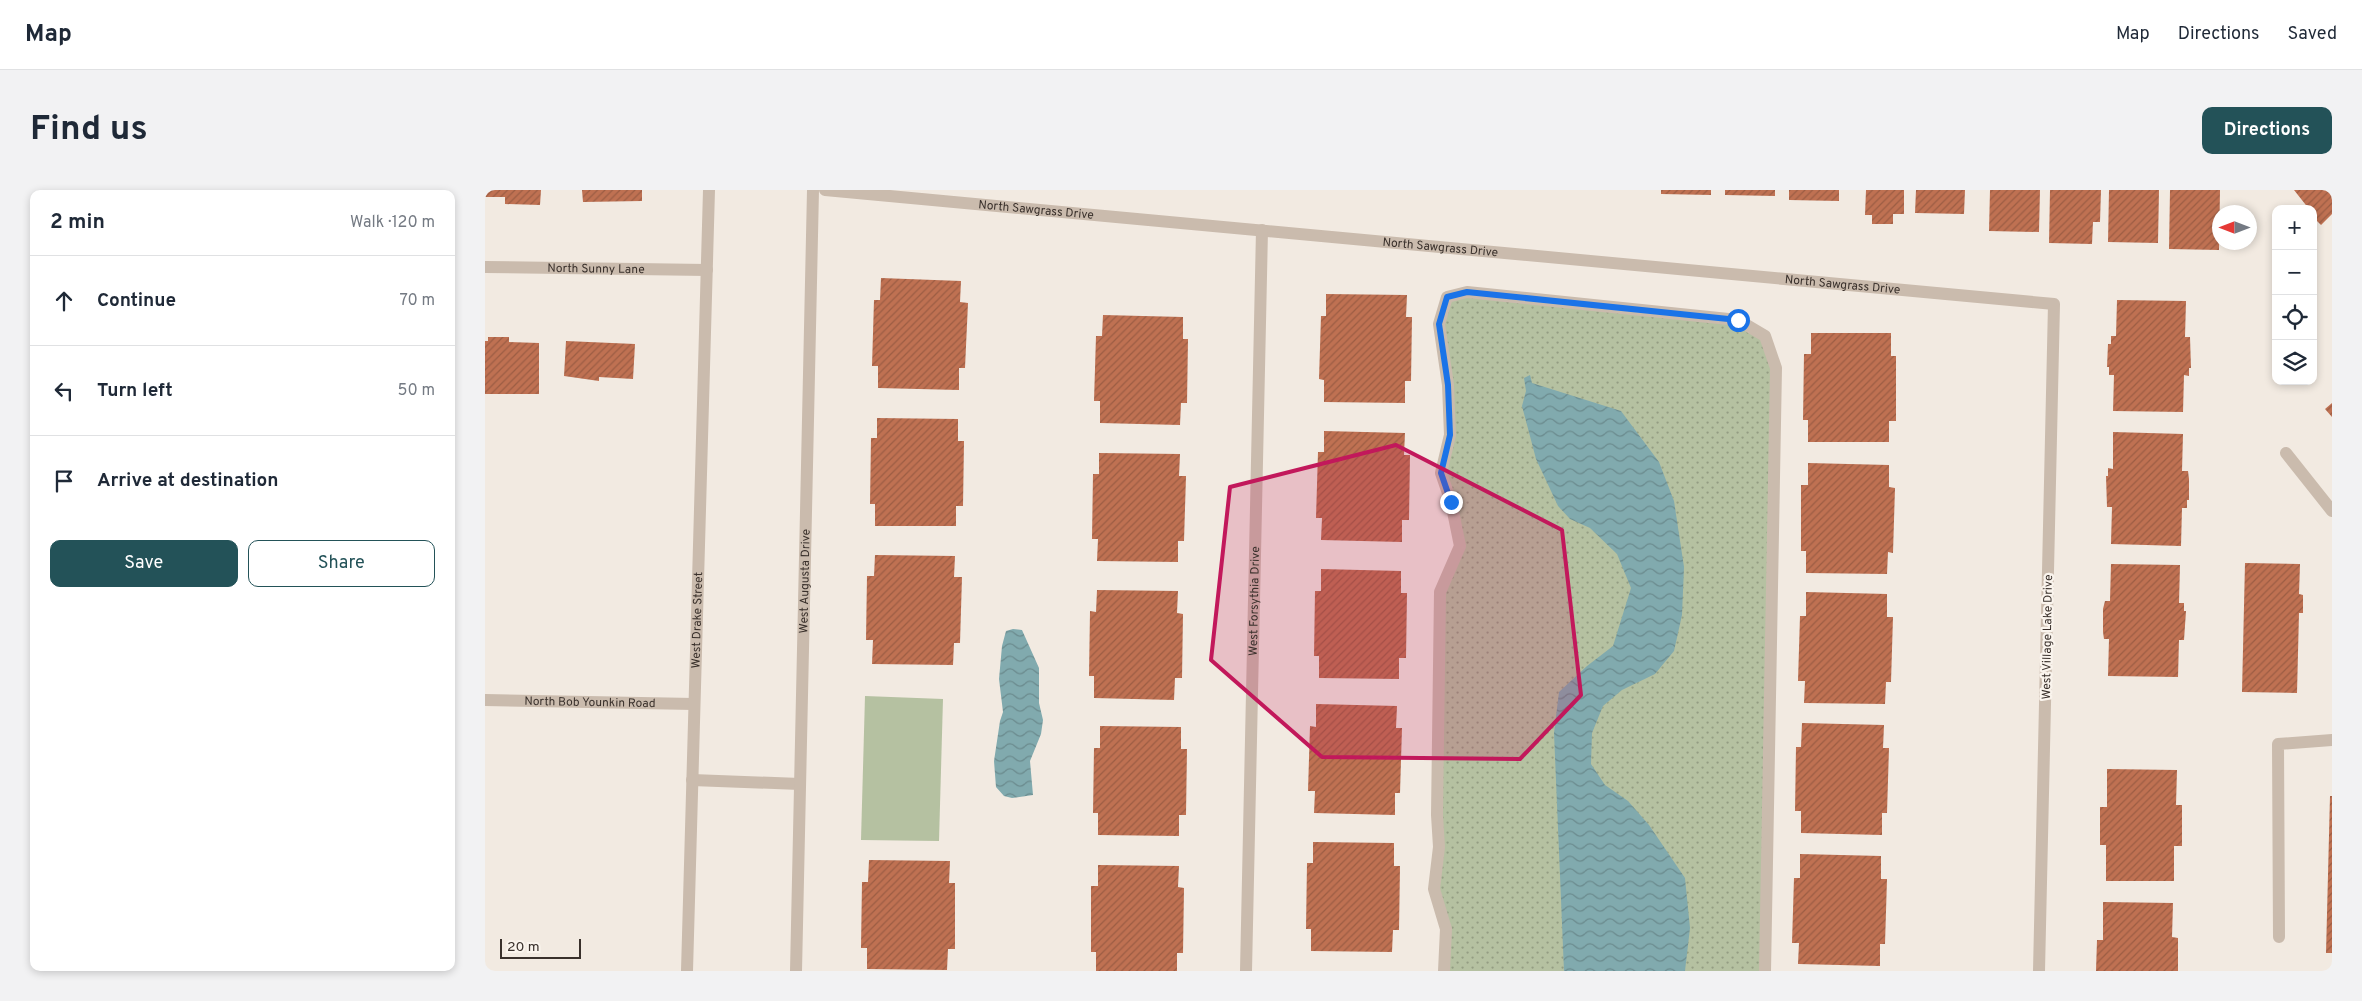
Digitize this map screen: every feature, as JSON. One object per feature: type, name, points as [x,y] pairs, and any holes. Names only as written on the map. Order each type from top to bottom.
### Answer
[{"type":"street","name":"West Drake Street","points":[[687,971],[709,190]]},
{"type":"street","name":"West Augusta Drive","points":[[796,971],[813,190]]},
{"type":"street","name":"North Sawgrass Drive","points":[[825,190],[2054,304]]},
{"type":"street","name":"West Forsythia Drive","points":[[1247,971],[1261,230]]},
{"type":"street","name":"North Sunny Lane","points":[[485,267],[707,270]]},
{"type":"street","points":[[1444,971],[1446,928],[1434,889],[1439,847],[1437,815],[1439,592],[1460,546],[1451,502],[1441,473],[1450,435],[1448,385],[1439,324],[1447,297],[1467,292],[1738,320],[1765,336],[1777,368],[1765,971]]},
{"type":"street","name":"West Village Lake Drive","points":[[2039,971],[2054,304]]},
{"type":"street","points":[[2285,453],[2332,511]]},
{"type":"street","name":"North Bob Younkin Road","points":[[485,700],[694,704]]},
{"type":"street","points":[[2279,937],[2278,744],[2332,740]]},
{"type":"street","points":[[692,780],[800,784]]},
{"type":"highlighted area","points":[[1396,445],[1562,530],[1581,695],[1520,759],[1322,757],[1211,660],[1230,487]]},
{"type":"green space","points":[[1467,292],[1738,320],[1765,336],[1776,368],[1761,971],[1444,971],[1446,929],[1434,889],[1440,592],[1460,546],[1441,473],[1450,435],[1439,324],[1447,297]]},
{"type":"green space","points":[[865,696],[943,699],[939,841],[861,840]]},
{"type":"water","points":[[1530,375],[1532,383],[1621,411],[1659,462],[1674,501],[1684,567],[1682,615],[1674,651],[1655,674],[1622,690],[1603,706],[1592,733],[1591,764],[1605,785],[1628,801],[1649,825],[1685,878],[1690,928],[1685,971],[1564,971],[1554,733],[1559,692],[1587,666],[1613,646],[1631,588],[1617,554],[1590,528],[1570,519],[1558,506],[1536,459],[1522,406],[1526,391],[1524,378]]},
{"type":"water","points":[[1013,629],[1022,630],[1039,668],[1039,703],[1043,720],[1041,734],[1030,761],[1033,795],[1012,798],[1004,796],[996,787],[994,761],[1003,712],[999,679],[1002,646],[1006,631]]},
{"type":"building","points":[[485,190],[541,190],[540,205],[505,204],[505,197],[485,197]]},
{"type":"building","points":[[582,190],[642,190],[642,201],[583,202]]},
{"type":"building","points":[[1661,190],[1711,190],[1711,195],[1661,194]]},
{"type":"building","points":[[1725,190],[1775,190],[1775,196],[1725,195]]},
{"type":"building","points":[[1789,190],[1839,190],[1839,201],[1789,200]]},
{"type":"building","points":[[1866,190],[1904,190],[1904,214],[1893,214],[1893,224],[1872,224],[1872,215],[1865,215]]},
{"type":"building","points":[[1916,190],[1965,190],[1964,214],[1915,213]]},
{"type":"building","points":[[1990,190],[2040,190],[2039,232],[1989,231]]},
{"type":"building","points":[[2050,190],[2101,190],[2100,222],[2093,222],[2092,244],[2049,243]]},
{"type":"building","points":[[2109,190],[2159,190],[2158,243],[2108,242]]},
{"type":"building","points":[[2170,190],[2220,190],[2220,205],[2212,205],[2212,250],[2169,249]]},
{"type":"building","points":[[2294,190],[2332,190],[2332,214],[2321,225],[2317,221],[2317,205],[2306,205]]},
{"type":"building","points":[[881,278],[961,281],[960,302],[968,303],[965,368],[959,368],[959,390],[878,388],[878,366],[872,366],[874,300],[880,300]]},
{"type":"building","points":[[1326,294],[1407,295],[1406,317],[1412,317],[1411,381],[1405,381],[1405,403],[1324,402],[1324,380],[1319,379],[1321,316],[1326,316]]},
{"type":"building","points":[[2117,300],[2186,301],[2185,337],[2190,337],[2191,368],[2189,368],[2189,376],[2184,375],[2183,412],[2113,411],[2114,375],[2109,375],[2109,367],[2107,367],[2108,344],[2111,344],[2111,336],[2116,336]]},
{"type":"building","points":[[1103,315],[1183,317],[1183,339],[1188,339],[1187,403],[1181,403],[1180,425],[1100,423],[1100,401],[1094,401],[1096,336],[1102,336]]},
{"type":"building","points":[[1811,333],[1891,333],[1891,356],[1896,356],[1896,421],[1889,421],[1889,442],[1808,442],[1808,420],[1803,420],[1804,354],[1811,354]]},
{"type":"building","points":[[488,337],[509,337],[509,342],[539,343],[539,394],[485,394],[485,341],[488,341]]},
{"type":"building","points":[[566,341],[635,344],[633,379],[599,377],[599,381],[564,376]]},
{"type":"building","points":[[2332,403],[2332,417],[2325,409]]},
{"type":"building","points":[[877,418],[958,419],[958,441],[964,441],[963,506],[956,506],[956,526],[875,526],[875,504],[870,504],[871,438],[877,438]]},
{"type":"building","points":[[1324,431],[1405,433],[1404,455],[1410,455],[1409,520],[1402,520],[1402,542],[1321,540],[1322,518],[1316,518],[1318,452],[1324,452]]},
{"type":"building","points":[[2113,432],[2183,434],[2182,471],[2188,471],[2189,500],[2187,500],[2187,508],[2182,508],[2181,546],[2111,544],[2112,507],[2107,507],[2106,476],[2108,476],[2108,468],[2113,469]]},
{"type":"building","points":[[1099,453],[1180,454],[1179,476],[1186,476],[1184,541],[1178,541],[1178,562],[1097,561],[1098,539],[1092,539],[1093,474],[1099,474]]},
{"type":"building","points":[[1808,463],[1889,465],[1889,487],[1895,488],[1893,553],[1888,552],[1887,574],[1806,573],[1806,551],[1801,551],[1801,485],[1808,485]]},
{"type":"building","points":[[875,555],[955,556],[954,577],[962,577],[960,643],[954,643],[953,665],[872,664],[873,640],[866,640],[867,576],[874,576]]},
{"type":"building","points":[[2245,563],[2300,564],[2299,594],[2303,595],[2303,613],[2299,613],[2297,693],[2242,692]]},
{"type":"building","points":[[2111,564],[2180,565],[2179,603],[2184,603],[2184,611],[2186,611],[2184,640],[2179,640],[2178,677],[2108,676],[2109,639],[2104,639],[2103,609],[2105,601],[2110,601]]},
{"type":"building","points":[[1321,569],[1401,571],[1401,593],[1407,593],[1406,658],[1399,658],[1399,679],[1319,678],[1319,656],[1314,656],[1315,591],[1321,591]]},
{"type":"building","points":[[1097,590],[1178,591],[1177,613],[1183,614],[1182,678],[1175,678],[1174,700],[1094,698],[1094,676],[1089,676],[1090,611],[1096,612]]},
{"type":"building","points":[[1806,592],[1887,594],[1887,617],[1893,617],[1891,682],[1886,682],[1885,704],[1804,703],[1805,681],[1798,681],[1800,616],[1806,616]]},
{"type":"building","points":[[1316,704],[1397,706],[1396,728],[1402,728],[1400,793],[1395,793],[1395,815],[1314,813],[1315,791],[1308,791],[1310,726],[1316,727]]},
{"type":"building","points":[[1802,723],[1884,725],[1883,748],[1889,748],[1887,813],[1882,813],[1882,835],[1801,833],[1801,811],[1795,811],[1796,747],[1801,747]]},
{"type":"building","points":[[1100,726],[1181,727],[1181,749],[1187,749],[1186,815],[1179,815],[1179,836],[1098,835],[1098,813],[1093,813],[1094,748],[1100,748]]},
{"type":"building","points":[[2107,769],[2177,770],[2176,805],[2182,805],[2182,846],[2174,846],[2174,881],[2106,881],[2106,845],[2100,845],[2100,807],[2107,807]]},
{"type":"building","points":[[2330,796],[2332,796],[2332,953],[2326,953]]},
{"type":"building","points":[[1313,842],[1394,843],[1394,866],[1400,866],[1399,930],[1393,930],[1392,952],[1311,951],[1311,929],[1306,929],[1307,863],[1313,863]]},
{"type":"building","points":[[1800,854],[1881,856],[1881,879],[1887,879],[1885,944],[1880,944],[1880,966],[1798,964],[1799,943],[1792,943],[1794,878],[1800,878]]},
{"type":"building","points":[[869,860],[950,861],[949,883],[955,883],[955,949],[948,949],[947,970],[867,969],[867,948],[861,948],[862,882],[868,882]]},
{"type":"building","points":[[1098,865],[1179,866],[1178,887],[1184,888],[1183,953],[1177,953],[1177,971],[1096,971],[1096,952],[1091,952],[1091,886],[1098,886]]},
{"type":"building","points":[[2103,902],[2173,903],[2172,937],[2178,938],[2178,971],[2096,971],[2097,940],[2103,940]]},
{"type":"route","points":[[1451,502],[1441,473],[1450,435],[1448,385],[1439,324],[1447,297],[1467,292],[1738,320]]}]
